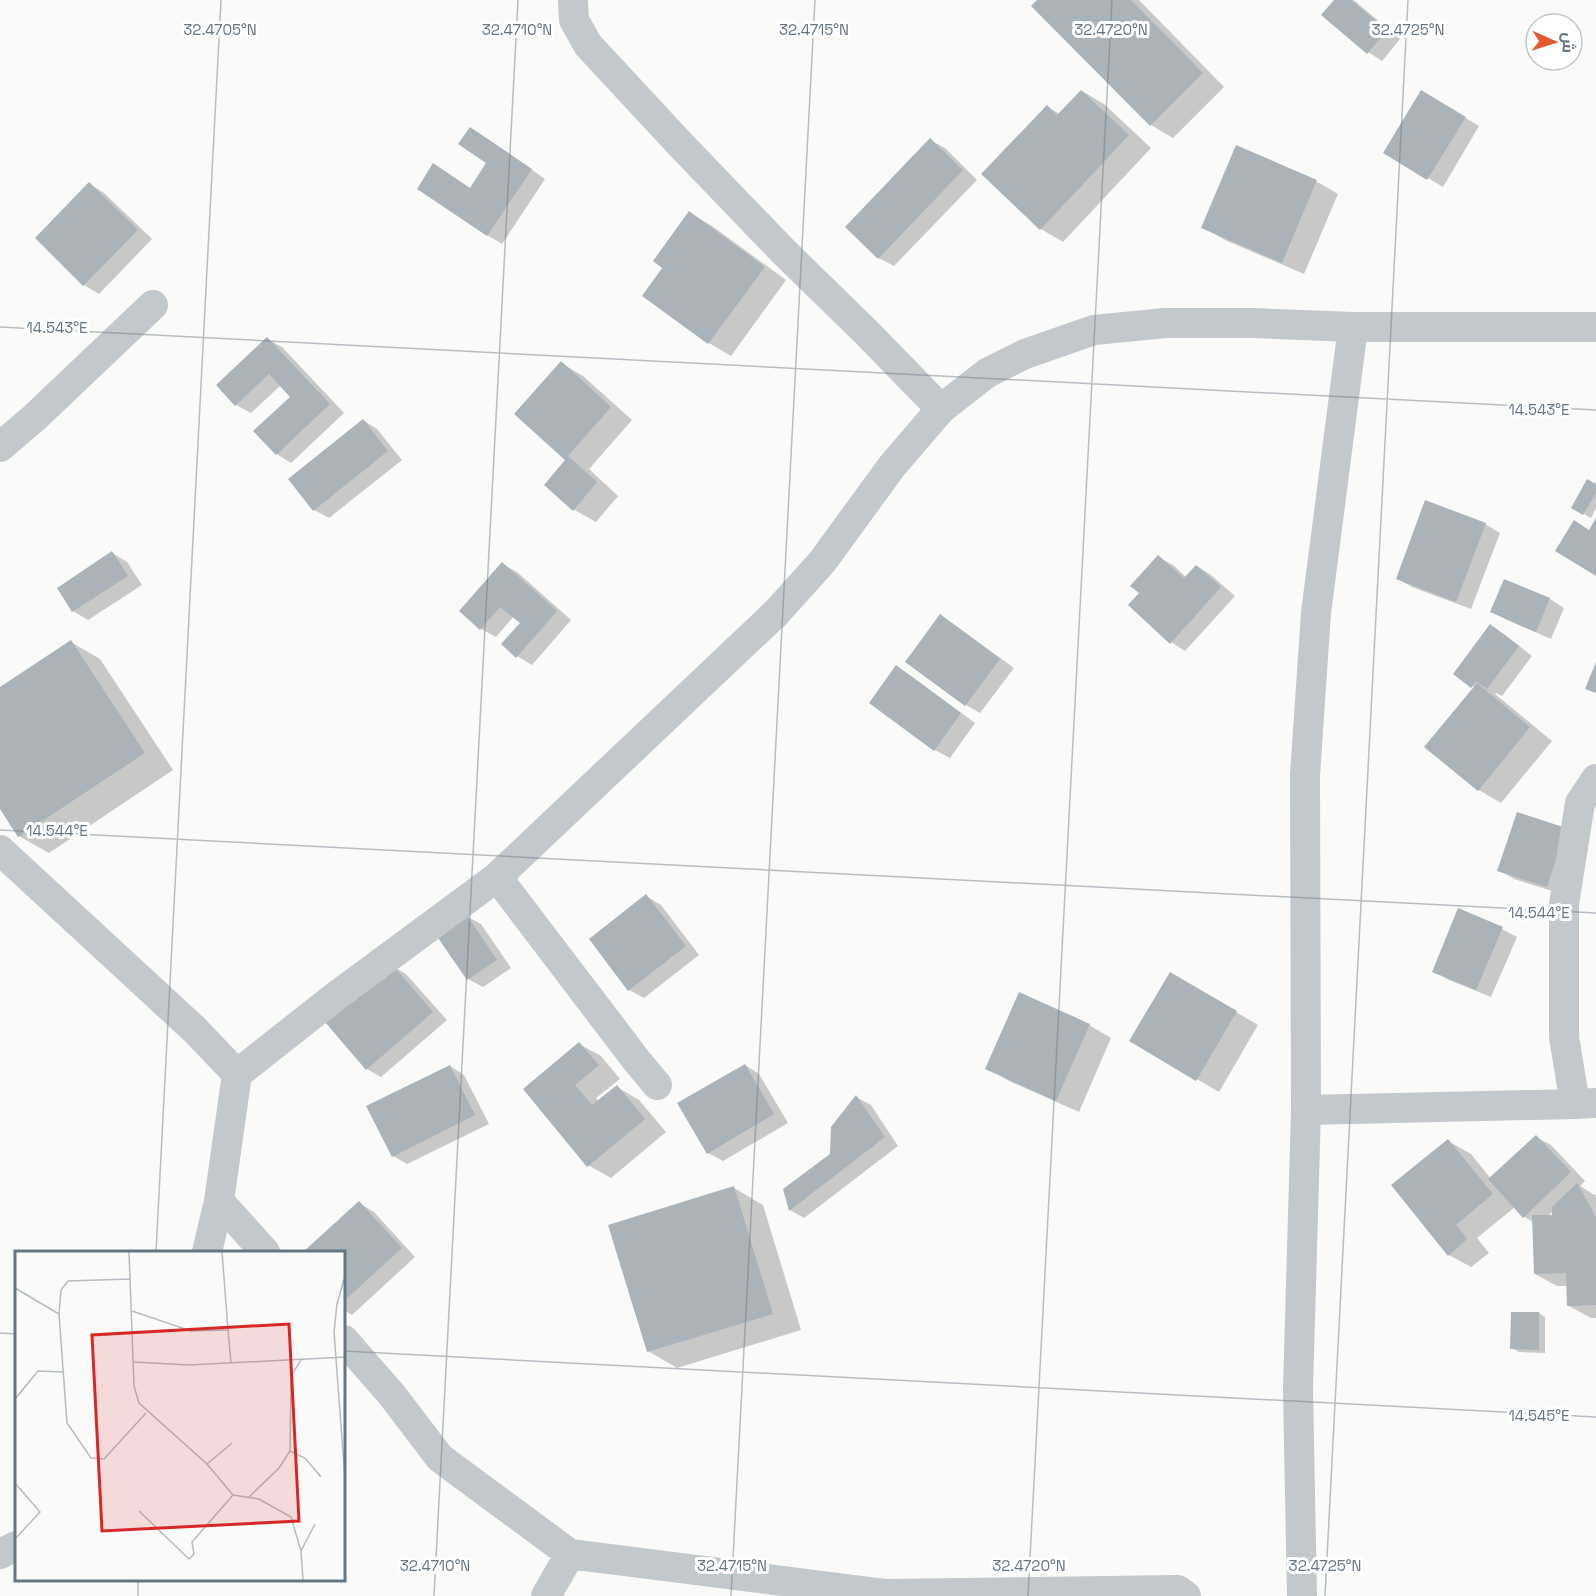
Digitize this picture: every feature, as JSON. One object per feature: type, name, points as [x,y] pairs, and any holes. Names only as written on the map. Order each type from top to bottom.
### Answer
[{"type":"street","points":[[573,0],[574,20],[588,45],[751,218],[940,409]]},
{"type":"street","points":[[0,447],[34,418],[153,304]]},
{"type":"street","points":[[207,1251],[219,1201],[237,1074],[336,996],[497,876],[776,613],[822,562],[892,466],[940,409],[987,373],[1025,354],[1094,330],[1176,323],[1353,327],[1596,327]]},
{"type":"street","points":[[1302,1596],[1298,1389],[1306,1110],[1305,775],[1316,613],[1353,327]]},
{"type":"street","points":[[1306,1110],[1586,1103],[1564,1037],[1564,904],[1580,803],[1596,779]]},
{"type":"street","points":[[0,850],[195,1030],[237,1074]]},
{"type":"street","points":[[497,876],[657,1085]]},
{"type":"street","points":[[219,1201],[264,1251]]},
{"type":"street","points":[[345,1341],[392,1395],[440,1458],[570,1554],[884,1594],[1178,1590],[1186,1596]]},
{"type":"street","points":[[0,1554],[15,1546]]},
{"type":"street","points":[[546,1596],[570,1554]]},
{"type":"building","points":[[1037,0],[1131,0],[1203,73],[1150,126],[1031,6]]},
{"type":"building","points":[[1334,0],[1351,0],[1387,30],[1367,54],[1321,15]]},
{"type":"building","points":[[1081,90],[1129,135],[1040,230],[981,174],[1047,105],[1057,115]]},
{"type":"building","points":[[1421,90],[1466,117],[1427,180],[1383,153]]},
{"type":"building","points":[[470,127],[532,169],[487,236],[417,189],[433,163],[470,188],[486,163],[458,144]]},
{"type":"building","points":[[930,138],[963,170],[878,259],[845,227]]},
{"type":"building","points":[[1236,145],[1317,180],[1282,263],[1201,228]]},
{"type":"building","points":[[89,182],[138,230],[83,286],[35,238]]},
{"type":"building","points":[[689,211],[765,267],[708,344],[642,296],[662,268],[653,261]]},
{"type":"building","points":[[267,337],[330,404],[276,455],[253,431],[290,397],[269,374],[235,406],[216,385]]},
{"type":"building","points":[[561,361],[611,407],[568,456],[597,482],[573,511],[544,485],[565,460],[514,414]]},
{"type":"building","points":[[363,419],[388,451],[313,511],[288,479]]},
{"type":"building","points":[[1587,479],[1596,484],[1596,493],[1583,515],[1571,508]]},
{"type":"building","points":[[1425,500],[1486,523],[1456,602],[1396,579]]},
{"type":"building","points":[[1596,518],[1596,576],[1555,551],[1574,520],[1589,530]]},
{"type":"building","points":[[112,551],[128,576],[72,612],[57,588]]},
{"type":"building","points":[[1158,555],[1184,578],[1196,565],[1221,587],[1170,644],[1128,605],[1139,593],[1130,586]]},
{"type":"building","points":[[502,562],[557,611],[516,658],[501,644],[520,623],[500,607],[480,630],[459,611]]},
{"type":"building","points":[[1504,579],[1550,598],[1536,632],[1490,612]]},
{"type":"building","points":[[940,614],[1000,659],[965,706],[905,662]]},
{"type":"building","points":[[1490,624],[1519,646],[1487,689],[1476,681],[1471,688],[1453,674]]},
{"type":"building","points":[[71,640],[145,753],[18,837],[0,809],[0,687]]},
{"type":"building","points":[[1596,662],[1596,693],[1585,689]]},
{"type":"building","points":[[896,665],[961,713],[934,751],[869,703]]},
{"type":"building","points":[[1477,683],[1530,727],[1478,791],[1424,747]]},
{"type":"building","points":[[1517,812],[1566,828],[1547,887],[1497,871]]},
{"type":"building","points":[[646,894],[686,946],[628,991],[589,939]]},
{"type":"building","points":[[1458,908],[1503,927],[1476,990],[1432,972]]},
{"type":"building","points":[[466,914],[497,960],[467,980],[436,935]]},
{"type":"building","points":[[392,964],[433,1012],[366,1070],[325,1022]]},
{"type":"building","points":[[1170,972],[1237,1011],[1196,1081],[1129,1041]]},
{"type":"building","points":[[1019,992],[1090,1024],[1056,1101],[985,1069]]},
{"type":"building","points":[[579,1042],[599,1065],[575,1085],[592,1105],[617,1085],[645,1119],[587,1167],[523,1089]]},
{"type":"building","points":[[745,1064],[774,1114],[707,1154],[677,1103]]},
{"type":"building","points":[[450,1065],[475,1115],[392,1157],[366,1106]]},
{"type":"building","points":[[856,1095],[885,1137],[789,1211],[783,1189],[830,1154],[831,1127]]},
{"type":"building","points":[[1536,1135],[1571,1172],[1523,1218],[1488,1179]]},
{"type":"building","points":[[1448,1139],[1493,1194],[1456,1225],[1467,1239],[1448,1256],[1391,1185]]},
{"type":"building","points":[[1577,1183],[1596,1217],[1596,1305],[1567,1306],[1566,1273],[1534,1274],[1532,1215],[1552,1215],[1552,1207]]},
{"type":"building","points":[[734,1186],[773,1314],[647,1352],[608,1225]]},
{"type":"building","points":[[359,1201],[402,1248],[345,1300],[345,1251],[304,1251]]},
{"type":"building","points":[[1511,1312],[1539,1312],[1539,1350],[1510,1349]]}]
